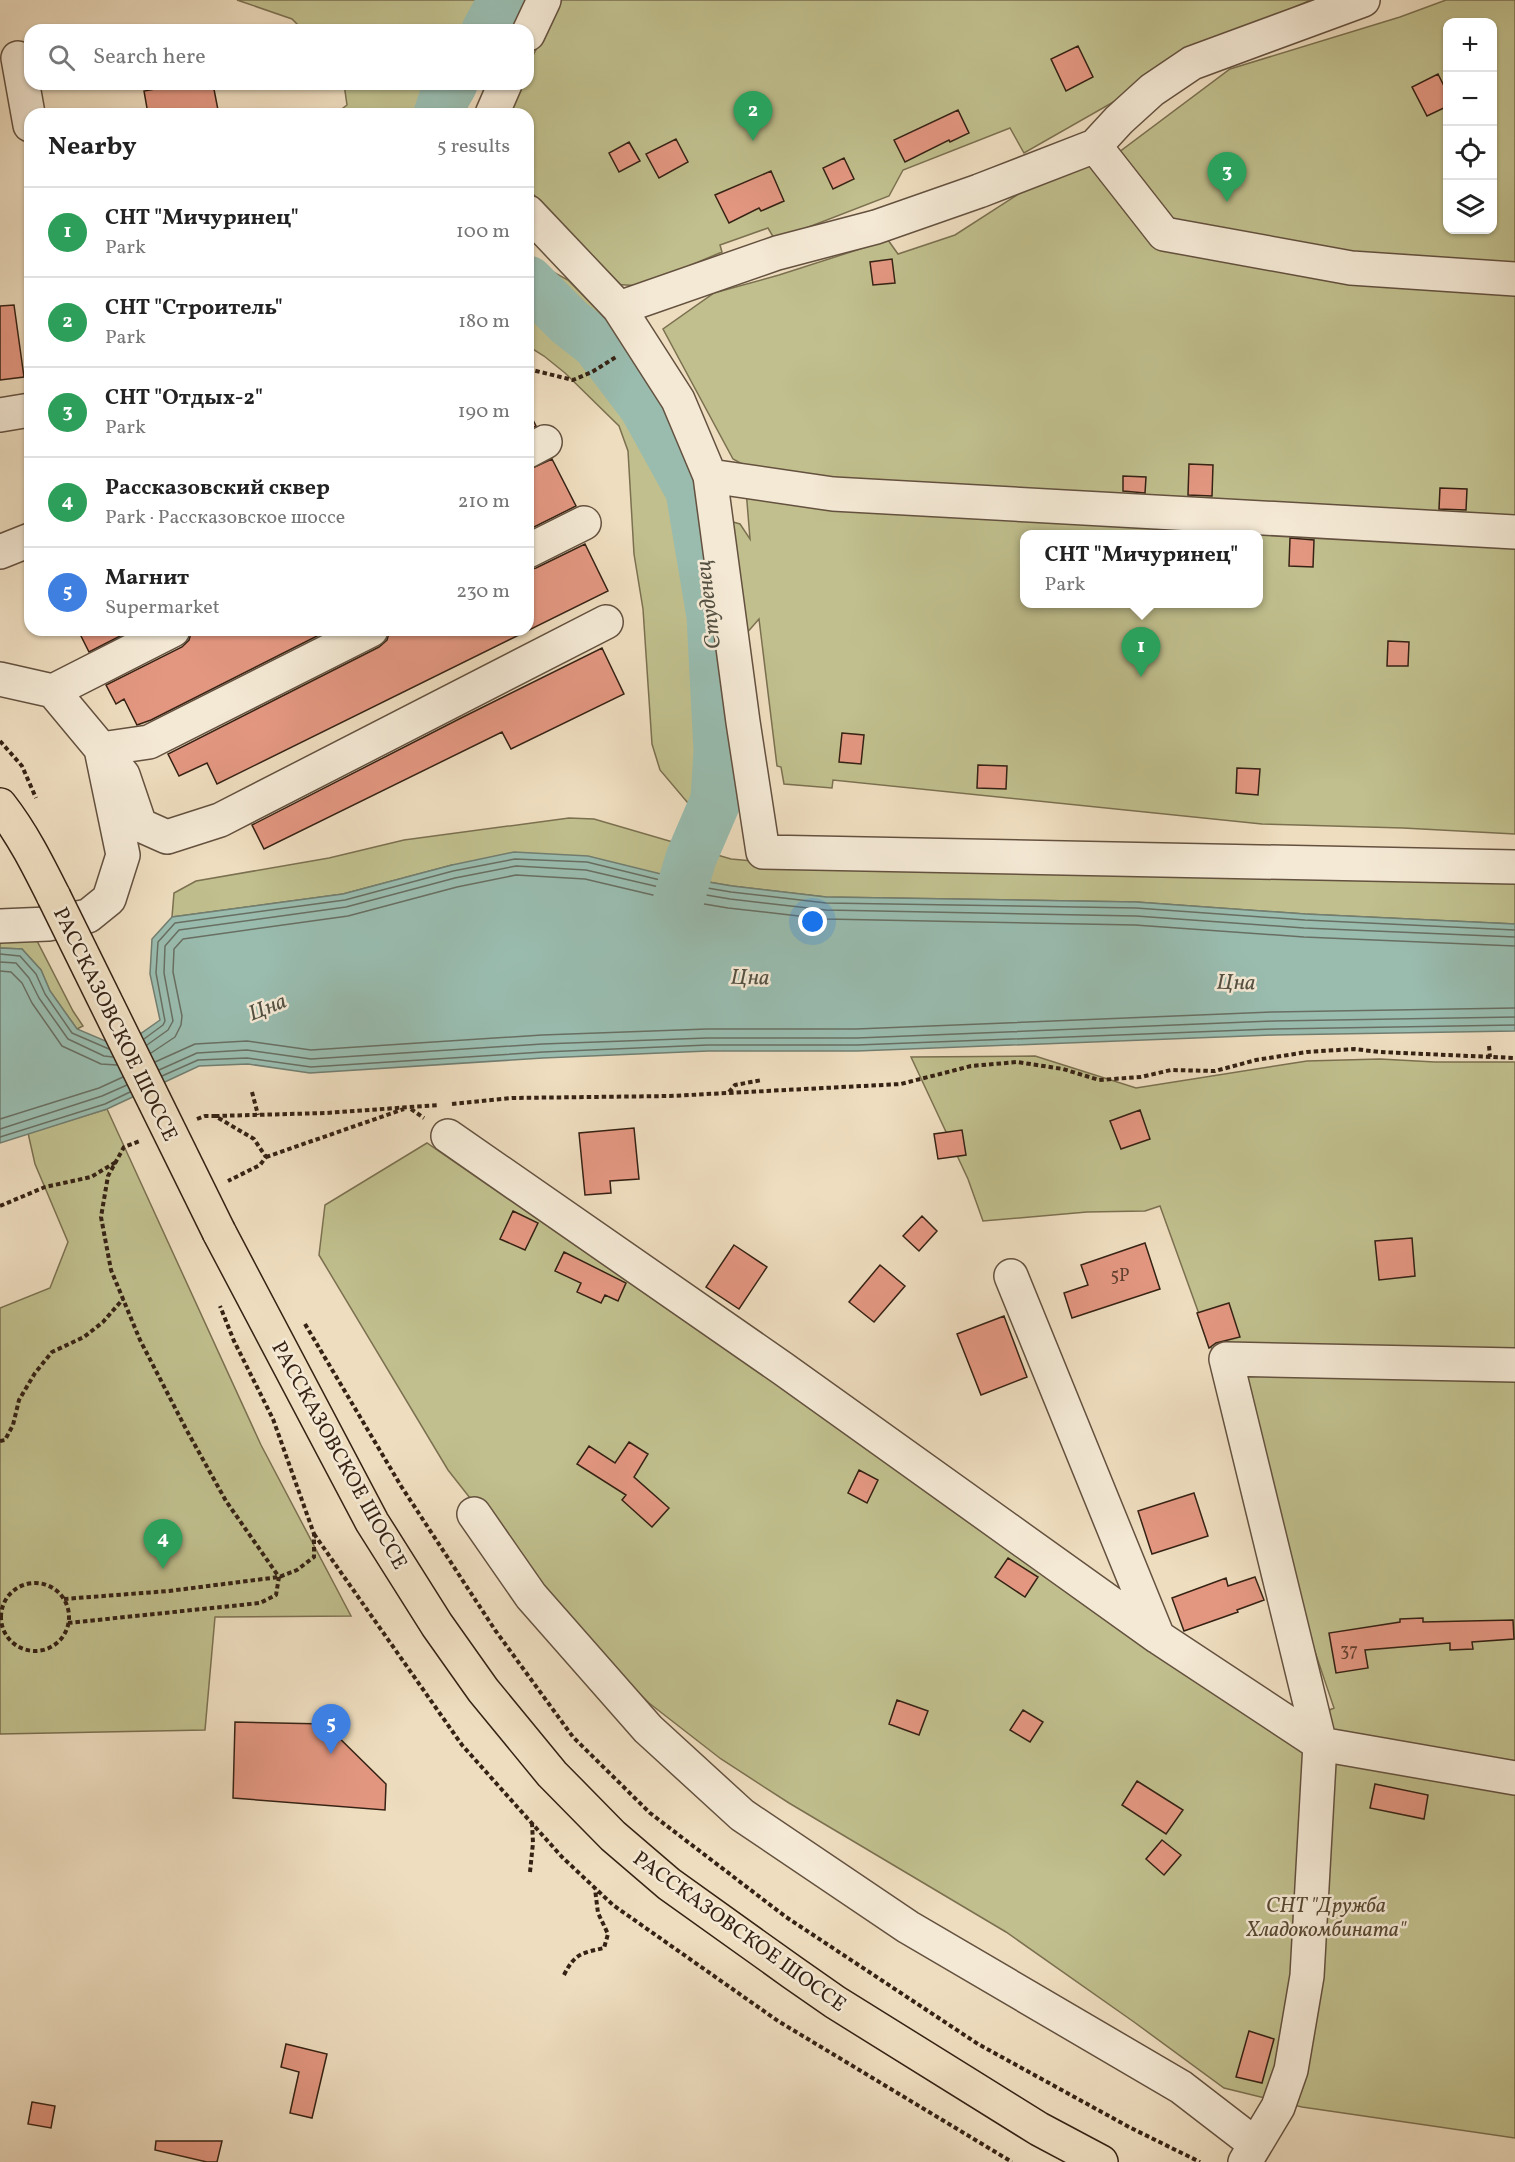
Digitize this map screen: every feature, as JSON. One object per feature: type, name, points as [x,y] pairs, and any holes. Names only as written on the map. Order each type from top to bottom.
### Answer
[{"type":"main road","name":"РАССКАЗОВСКОЕ ШОССЕ","points":[[0,805],[34,856],[219,1232],[372,1522],[437,1625],[483,1690],[552,1774],[613,1836],[669,1884],[835,2002],[1039,2129],[1101,2162]]},
{"type":"lane","points":[[533,24],[544,0]]},
{"type":"lane","points":[[619,308],[777,253],[876,227],[979,191],[1095,146],[1152,90],[1192,63],[1363,0]]},
{"type":"lane","points":[[18,58],[27,108]]},
{"type":"lane","points":[[495,108],[502,90]]},
{"type":"lane","points":[[1095,146],[1164,234],[1350,268],[1515,279]]},
{"type":"lane","points":[[534,218],[619,308],[678,400],[710,476],[763,852],[1515,867]]},
{"type":"lane","points":[[0,415],[24,411]]},
{"type":"lane","points":[[710,476],[833,494],[1515,532]]},
{"type":"lane","points":[[534,548],[584,523]]},
{"type":"lane","points":[[0,552],[24,542]]},
{"type":"lane","points":[[53,691],[123,775],[140,825],[167,837],[220,820],[606,622]]},
{"type":"lane","points":[[2,686],[53,691],[161,636]]},
{"type":"lane","points":[[101,749],[149,742],[359,636]]},
{"type":"lane","points":[[0,926],[48,924],[88,916],[109,899],[123,855],[101,749]]},
{"type":"lane","points":[[448,1136],[773,1361],[1158,1637],[1320,1744],[1515,1778]]},
{"type":"lane","points":[[1011,1276],[1158,1637]]},
{"type":"lane","points":[[474,1514],[531,1596],[648,1729],[741,1815],[908,1927],[1181,2087],[1250,2153],[1278,2107],[1291,2070],[1305,1988],[1320,1744],[1226,1359],[1515,1365]]},
{"type":"path","points":[[534,370],[573,380],[592,372],[621,354]]},
{"type":"path","points":[[1489,1046],[1490,1057]]},
{"type":"path","points":[[195,1120],[205,1116],[326,1113],[512,1098],[669,1096],[902,1084],[971,1066],[1017,1062],[1063,1070],[1099,1080],[1141,1077],[1171,1071],[1215,1071],[1256,1060],[1354,1048],[1380,1052],[1515,1058]]},
{"type":"path","points":[[729,1092],[735,1085],[762,1080]]},
{"type":"path","points":[[252,1092],[258,1115]]},
{"type":"path","points":[[223,1183],[260,1165],[266,1157],[410,1108]]},
{"type":"path","points":[[215,1116],[254,1139],[266,1157]]},
{"type":"path","points":[[68,1623],[260,1603],[276,1595],[279,1577],[226,1501],[140,1340],[111,1270],[101,1217],[108,1176],[124,1147],[144,1140]]},
{"type":"path","points":[[0,1206],[45,1188],[91,1177],[116,1162]]},
{"type":"path","points":[[64,1599],[169,1591],[279,1577],[297,1570],[314,1557],[314,1534],[273,1419],[234,1341],[217,1297]]},
{"type":"path","points":[[0,1441],[5,1440],[13,1425],[19,1400],[35,1373],[52,1352],[84,1337],[103,1322],[123,1299]]},
{"type":"path","points":[[26,1584],[47,1585],[64,1599],[68,1609],[66,1631],[59,1641],[50,1647],[39,1651],[27,1650],[3,1633],[1,1608],[8,1596],[16,1589],[26,1584]]},
{"type":"path","points":[[530,1872],[533,1843],[532,1822]]},
{"type":"path","points":[[564,1975],[571,1960],[604,1948],[608,1934],[598,1913],[595,1888]]},
{"type":"green space","points":[[237,0],[515,0],[505,24],[297,24],[292,19]]},
{"type":"green space","points":[[562,0],[1311,0],[1238,31],[1024,153],[1010,128],[903,170],[889,196],[775,240],[768,228],[720,245],[722,252],[641,286],[611,284],[534,195],[534,108],[512,108],[516,90],[534,90],[534,54]]},
{"type":"green space","points":[[1446,0],[1515,0],[1515,834],[1262,824],[833,780],[832,788],[784,784],[781,767],[777,766],[759,619],[745,635],[762,777],[718,809],[693,809],[660,770],[652,744],[643,609],[634,554],[628,451],[619,426],[565,373],[534,350],[534,259],[568,280],[622,334],[677,427],[715,517],[740,524],[750,539],[744,465],[733,459],[663,329],[714,293],[888,240],[898,254],[955,235],[1048,175],[1119,152],[1230,69],[1400,17]]},
{"type":"green space","points":[[345,90],[470,90],[462,108],[343,108],[347,105]]},
{"type":"green space","points":[[569,818],[594,819],[731,859],[832,868],[1515,882],[1515,924],[1305,914],[1136,902],[826,897],[732,886],[661,874],[452,865],[343,894],[172,917],[174,893],[196,881],[329,858],[404,840]]},
{"type":"green space","points":[[0,933],[35,937],[83,1026],[77,1029],[50,991],[41,970],[22,949],[0,948]]},
{"type":"green space","name":"СНТ \"Дружба Хладокомбината\"","points":[[1035,1056],[1136,1088],[1307,1061],[1380,1059],[1515,1062],[1515,2138],[1302,2107],[1224,2088],[1006,1932],[789,1803],[721,1759],[649,1703],[573,1629],[448,1470],[319,1255],[325,1205],[427,1143],[911,1477],[1274,1734],[1334,1708],[1229,1397],[1160,1206],[1145,1211],[1087,1212],[983,1221],[968,1179],[911,1057]]},
{"type":"green space","points":[[107,1109],[261,1445],[351,1616],[215,1617],[205,1730],[0,1734],[0,1308],[50,1288],[68,1242],[35,1164],[28,1133]]},
{"type":"water","name":"Цна","points":[[514,852],[588,856],[661,874],[732,886],[826,897],[1136,902],[1305,914],[1515,924],[1515,1031],[1274,1035],[857,1051],[708,1051],[543,1058],[310,1073],[248,1064],[199,1066],[107,1109],[0,1143],[0,948],[22,949],[41,970],[50,991],[77,1029],[110,1043],[140,1034],[160,1020],[150,974],[152,939],[172,917],[343,894],[452,865]]},
{"type":"building","points":[[1078,46],[1093,77],[1066,91],[1051,59]]},
{"type":"building","points":[[1438,74],[1443,84],[1443,108],[1427,116],[1412,87]]},
{"type":"building","points":[[214,90],[218,108],[147,108],[144,91]]},
{"type":"building","points":[[958,110],[969,133],[950,142],[949,140],[905,162],[894,140]]},
{"type":"building","points":[[676,139],[688,162],[659,178],[646,154]]},
{"type":"building","points":[[629,142],[640,161],[619,172],[609,153]]},
{"type":"building","points":[[844,158],[854,179],[833,189],[823,168]]},
{"type":"building","points":[[771,171],[784,201],[761,211],[759,208],[729,223],[715,195]]},
{"type":"building","points":[[892,259],[895,283],[873,285],[870,262]]},
{"type":"building","points":[[14,305],[24,377],[0,380],[0,306]]},
{"type":"building","points":[[552,459],[576,506],[534,527],[534,467]]},
{"type":"building","points":[[1189,464],[1213,465],[1212,496],[1188,495]]},
{"type":"building","points":[[1123,476],[1146,477],[1145,493],[1123,491]]},
{"type":"building","points":[[1440,488],[1467,489],[1466,510],[1439,509]]},
{"type":"building","points":[[1290,538],[1314,540],[1313,567],[1289,566]]},
{"type":"building","points":[[585,544],[608,591],[534,628],[534,568]]},
{"type":"building","points":[[81,636],[120,636],[89,652]]},
{"type":"building","points":[[190,636],[317,636],[137,725],[124,699],[116,704],[106,685],[182,647]]},
{"type":"building","points":[[388,636],[517,636],[217,784],[207,763],[179,776],[168,754],[379,647]]},
{"type":"building","points":[[1388,641],[1409,642],[1408,666],[1387,666]]},
{"type":"building","points":[[602,648],[624,694],[511,749],[502,732],[264,849],[252,825]]},
{"type":"building","points":[[842,733],[864,735],[861,764],[839,762]]},
{"type":"building","points":[[978,765],[1007,766],[1006,789],[977,788]]},
{"type":"building","points":[[1237,768],[1260,769],[1258,795],[1236,793]]},
{"type":"building","points":[[1140,1110],[1150,1139],[1121,1149],[1110,1121]]},
{"type":"building","points":[[634,1128],[639,1179],[610,1181],[611,1193],[585,1195],[579,1133]]},
{"type":"building","points":[[962,1130],[966,1155],[938,1159],[934,1134]]},
{"type":"building","points":[[513,1211],[538,1223],[525,1250],[500,1239]]},
{"type":"building","points":[[922,1216],[937,1231],[919,1251],[903,1236]]},
{"type":"building","points":[[1412,1238],[1415,1276],[1379,1280],[1375,1241]]},
{"type":"building","points":[[1145,1243],[1160,1289],[1072,1318],[1064,1293],[1088,1285],[1081,1265]]},
{"type":"building","points":[[734,1245],[767,1267],[739,1309],[706,1287]]},
{"type":"building","points":[[564,1252],[626,1283],[618,1301],[605,1295],[601,1303],[577,1292],[581,1283],[555,1271]]},
{"type":"building","points":[[880,1265],[905,1286],[874,1322],[849,1302]]},
{"type":"building","points":[[1229,1303],[1240,1337],[1216,1343],[1209,1348],[1197,1313]]},
{"type":"building","points":[[1004,1316],[1027,1377],[981,1395],[957,1334]]},
{"type":"building","points":[[629,1442],[648,1454],[634,1477],[669,1508],[652,1527],[622,1500],[626,1495],[577,1464],[589,1446],[615,1463]]},
{"type":"building","points":[[859,1470],[878,1480],[867,1503],[848,1493]]},
{"type":"building","points":[[1194,1493],[1208,1536],[1152,1554],[1138,1511]]},
{"type":"building","points":[[1008,1558],[1038,1577],[1025,1597],[995,1577]]},
{"type":"building","points":[[1255,1577],[1264,1600],[1184,1631],[1172,1598],[1226,1578],[1228,1586]]},
{"type":"building","points":[[1423,1618],[1423,1622],[1513,1620],[1514,1639],[1472,1642],[1473,1649],[1450,1650],[1450,1643],[1365,1650],[1368,1668],[1336,1673],[1329,1633],[1400,1622],[1400,1619]]},
{"type":"building","points":[[897,1700],[928,1711],[919,1735],[889,1724]]},
{"type":"building","points":[[1023,1710],[1043,1722],[1030,1742],[1010,1730]]},
{"type":"building","points":[[235,1722],[325,1724],[386,1784],[385,1810],[233,1798]]},
{"type":"building","points":[[1137,1781],[1183,1810],[1166,1834],[1122,1805]]},
{"type":"building","points":[[1375,1784],[1428,1795],[1424,1819],[1370,1808]]},
{"type":"building","points":[[1162,1840],[1181,1855],[1164,1875],[1146,1859]]},
{"type":"building","points":[[1249,2031],[1274,2039],[1262,2083],[1236,2077]]},
{"type":"building","points":[[286,2044],[327,2054],[312,2118],[290,2113],[299,2072],[281,2067]]},
{"type":"building","points":[[32,2102],[55,2106],[51,2128],[28,2124]]},
{"type":"building","points":[[156,2141],[222,2141],[217,2162],[207,2162],[155,2150]]},
{"type":"waterway","name":"Студенец","points":[[490,24],[504,0]]},
{"type":"waterway","name":"Студенец","points":[[441,108],[448,90]]},
{"type":"waterway","name":"Студенец","points":[[534,287],[569,322],[597,344],[644,406],[691,491],[712,616],[719,751],[716,800],[691,858],[665,946]]},
{"type":"place","name":"СНТ \"Строитель\"","points":[[753,141]]},
{"type":"place","name":"СНТ \"Отдых-2\"","points":[[1227,202]]},
{"type":"place","name":"СНТ \"Мичуринец\"","points":[[1141,677]]},
{"type":"place","name":"Рассказовский сквер","points":[[163,1569]]},
{"type":"place","name":"Магнит","points":[[331,1754]]}]
